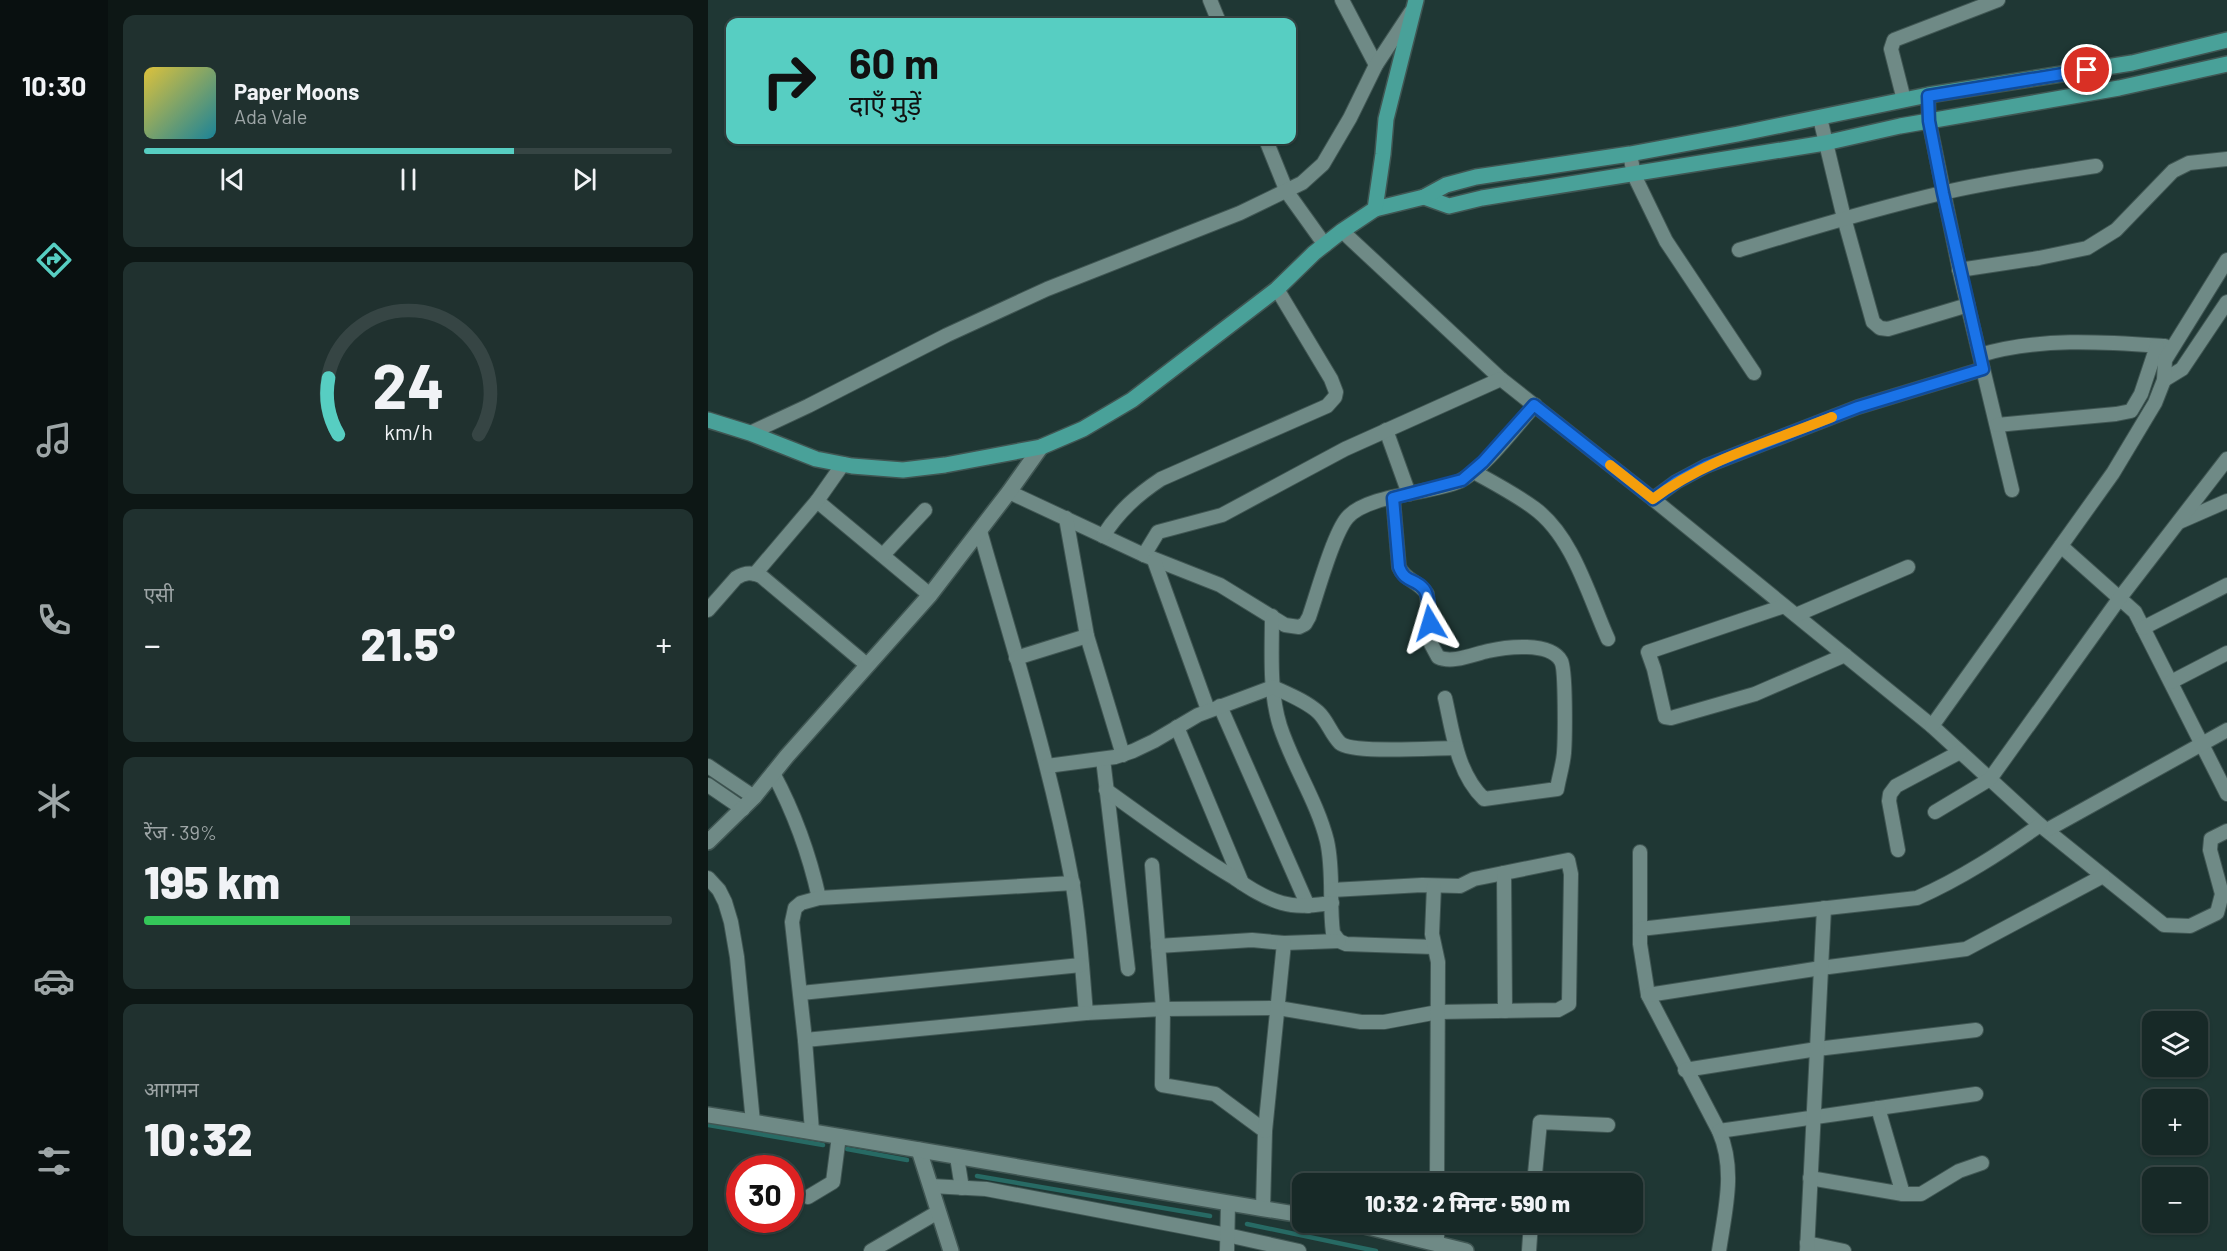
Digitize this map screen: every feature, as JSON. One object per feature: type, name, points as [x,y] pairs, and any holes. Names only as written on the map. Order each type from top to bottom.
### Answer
[{"type":"main road","points":[[1375,209],[1386,119],[1415,3]]},
{"type":"main road","points":[[708,420],[750,433],[816,459],[903,470],[945,465],[1041,447],[1083,429],[1132,400],[1277,289],[1342,231],[1375,209],[1424,197],[1446,185],[1476,177],[1630,153],[1904,100],[2133,63],[2227,40]]},
{"type":"main road","points":[[1424,197],[1449,206],[1482,198],[1826,143],[1929,121],[2119,88],[2227,64]]},
{"type":"main road","points":[[708,842],[754,797],[930,595],[1041,447]]},
{"type":"main road","points":[[708,1116],[812,1131],[1292,1213]]},
{"type":"main road","points":[[919,1150],[951,1251]]},
{"type":"main road","points":[[1392,1233],[1466,1251]]},
{"type":"street","points":[[1210,0],[1218,18]]},
{"type":"street","points":[[1342,0],[1377,65]]},
{"type":"street","points":[[1904,100],[1891,49],[1894,40],[1998,0]]},
{"type":"street","points":[[750,433],[1047,289],[1240,213],[1302,183],[1323,164],[1377,65],[1415,3]]},
{"type":"street","points":[[1928,96],[1929,121],[1959,270],[2012,490]]},
{"type":"street","points":[[1820,118],[1844,218],[1873,322],[1880,328],[1888,329],[1968,305]]},
{"type":"street","points":[[1268,144],[1287,192],[1325,245]]},
{"type":"street","points":[[1630,153],[1634,175],[1666,241],[1754,373]]},
{"type":"street","points":[[1959,270],[2087,248],[2116,230],[2173,171],[2189,163],[2227,159]]},
{"type":"street","points":[[1739,250],[1844,218],[1943,193],[2096,166]]},
{"type":"street","points":[[1342,231],[1501,379],[1653,499],[1932,726],[2043,828],[2164,925],[2190,926],[2217,913],[2222,894],[2210,850],[2211,839],[2227,831]]},
{"type":"street","points":[[1932,726],[2061,546],[2139,432],[2155,403],[2164,380],[2165,360],[2227,260]]},
{"type":"street","points":[[1103,536],[1117,514],[1128,503],[1161,479],[1327,405],[1335,397],[1336,392],[1331,379],[1277,289]]},
{"type":"street","points":[[2164,380],[2182,369],[2227,302]]},
{"type":"street","points":[[1653,499],[1676,482],[1706,466],[2025,346],[2113,342],[2173,347]]},
{"type":"street","points":[[1997,425],[2131,411],[2141,394],[2157,346]]},
{"type":"street","points":[[1308,906],[1214,708],[1149,558],[1158,532],[1221,515],[1346,449],[1501,379]]},
{"type":"street","points":[[1009,492],[1149,558],[1220,585],[1292,627],[1305,624],[1309,617],[1346,519],[1359,508],[1452,484],[1474,472],[1534,405]]},
{"type":"street","points":[[1386,430],[1409,494]]},
{"type":"street","points":[[1935,812],[1990,779],[2119,599],[2227,459]]},
{"type":"street","points":[[755,574],[817,501],[843,464]]},
{"type":"street","points":[[1474,472],[1535,508],[1562,538],[1575,560],[1608,639]]},
{"type":"street","points":[[1393,498],[1399,567],[1402,575],[1423,588],[1427,594],[1431,644],[1438,657],[1451,659],[1510,646],[1545,650],[1561,661],[1565,676],[1564,752],[1557,789],[1484,799],[1467,777],[1456,748],[1445,698]]},
{"type":"street","points":[[817,501],[930,595]]},
{"type":"street","points":[[2177,523],[2227,501]]},
{"type":"street","points":[[882,555],[925,510]]},
{"type":"street","points":[[1066,518],[1087,636],[1122,755]]},
{"type":"street","points":[[980,531],[1047,766],[1072,884],[1086,1013]]},
{"type":"street","points":[[2061,546],[2135,612],[2227,794]]},
{"type":"street","points":[[1796,615],[1908,567]]},
{"type":"street","points":[[708,610],[736,578],[748,573],[761,576],[867,665]]},
{"type":"street","points":[[2143,628],[2227,585]]},
{"type":"street","points":[[1784,606],[1648,652],[1665,717],[1671,718],[1755,694],[1845,655]]},
{"type":"street","points":[[1272,616],[1273,687],[1276,711],[1282,731],[1316,806],[1324,830],[1331,868],[1333,933],[1340,941]]},
{"type":"street","points":[[1016,658],[1087,636]]},
{"type":"street","points":[[2170,682],[2227,653]]},
{"type":"street","points":[[1047,766],[1122,755],[1154,741],[1214,708],[1273,687],[1319,713],[1340,743],[1348,747],[1364,749],[1456,748]]},
{"type":"street","points":[[1178,727],[1242,883]]},
{"type":"street","points":[[1640,929],[1917,898],[1951,883],[2043,828],[2227,730]]},
{"type":"street","points":[[1898,850],[1889,801],[1890,794],[1896,786],[1960,752]]},
{"type":"street","points":[[1103,759],[1128,969]]},
{"type":"street","points":[[708,766],[754,797]]},
{"type":"street","points":[[773,773],[789,804],[805,844],[819,898]]},
{"type":"street","points":[[708,785],[743,809]]},
{"type":"street","points":[[805,1040],[1086,1013],[1163,1009],[1278,1008],[1361,1022],[1384,1022],[1437,1012],[1558,1010],[1569,1004],[1571,874],[1568,861],[1474,879],[1460,885],[1422,885],[1332,896],[1308,906],[1281,903],[1242,883],[1183,845],[1106,790]]},
{"type":"street","points":[[1640,852],[1640,944],[1648,995],[1685,1070],[1719,1131],[1729,1163],[1719,1251]]},
{"type":"street","points":[[1152,866],[1163,1009],[1162,1084],[1215,1094],[1265,1131]]},
{"type":"street","points":[[1504,873],[1505,1011]]},
{"type":"street","points":[[1648,995],[1821,968],[1966,949],[2103,876]]},
{"type":"street","points":[[708,878],[719,890],[731,922],[737,957],[753,1122]]},
{"type":"street","points":[[812,1131],[792,914],[795,908],[801,903],[819,898],[1072,884]]},
{"type":"street","points":[[1434,886],[1431,934],[1438,962],[1437,1173]]},
{"type":"street","points":[[1824,908],[1807,1247],[1844,1251]]},
{"type":"street","points":[[1158,946],[1252,940],[1284,943],[1340,941],[1347,944],[1434,947]]},
{"type":"street","points":[[1263,1209],[1265,1131],[1284,943]]},
{"type":"street","points":[[801,993],[1081,965]]},
{"type":"street","points":[[1685,1070],[1817,1049],[1976,1030]]},
{"type":"street","points":[[1719,1131],[1976,1094]]},
{"type":"street","points":[[1878,1108],[1902,1194]]},
{"type":"street","points":[[1535,1173],[1540,1122],[1608,1125]]},
{"type":"street","points":[[808,1197],[833,1182],[839,1136]]},
{"type":"street","points":[[957,1157],[962,1188]]},
{"type":"street","points":[[1810,1178],[1902,1194],[1921,1194],[1959,1171],[1982,1163]]},
{"type":"street","points":[[931,1186],[986,1189],[1299,1251]]},
{"type":"street","points":[[1227,1251],[1228,1203]]},
{"type":"street","points":[[871,1251],[938,1212]]},
{"type":"street","points":[[1437,1233],[1437,1244]]},
{"type":"street","points":[[1529,1251],[1530,1233]]},
{"type":"waterway","points":[[708,1125],[823,1145]]},
{"type":"waterway","points":[[847,1149],[907,1160]]},
{"type":"waterway","points":[[977,1176],[1210,1216]]},
{"type":"waterway","points":[[1247,1224],[1376,1251]]},
{"type":"slow traffic","points":[[1610,465],[1653,499],[1676,482],[1706,466],[1832,417]]},
{"type":"route","points":[[1430,623],[1427,594],[1417,583],[1402,575],[1399,567],[1393,498],[1462,480],[1474,472],[1534,405],[1653,499],[1676,482],[1706,466],[1858,407],[1983,369],[1943,193],[1929,121],[1928,96],[2087,70]]}]
